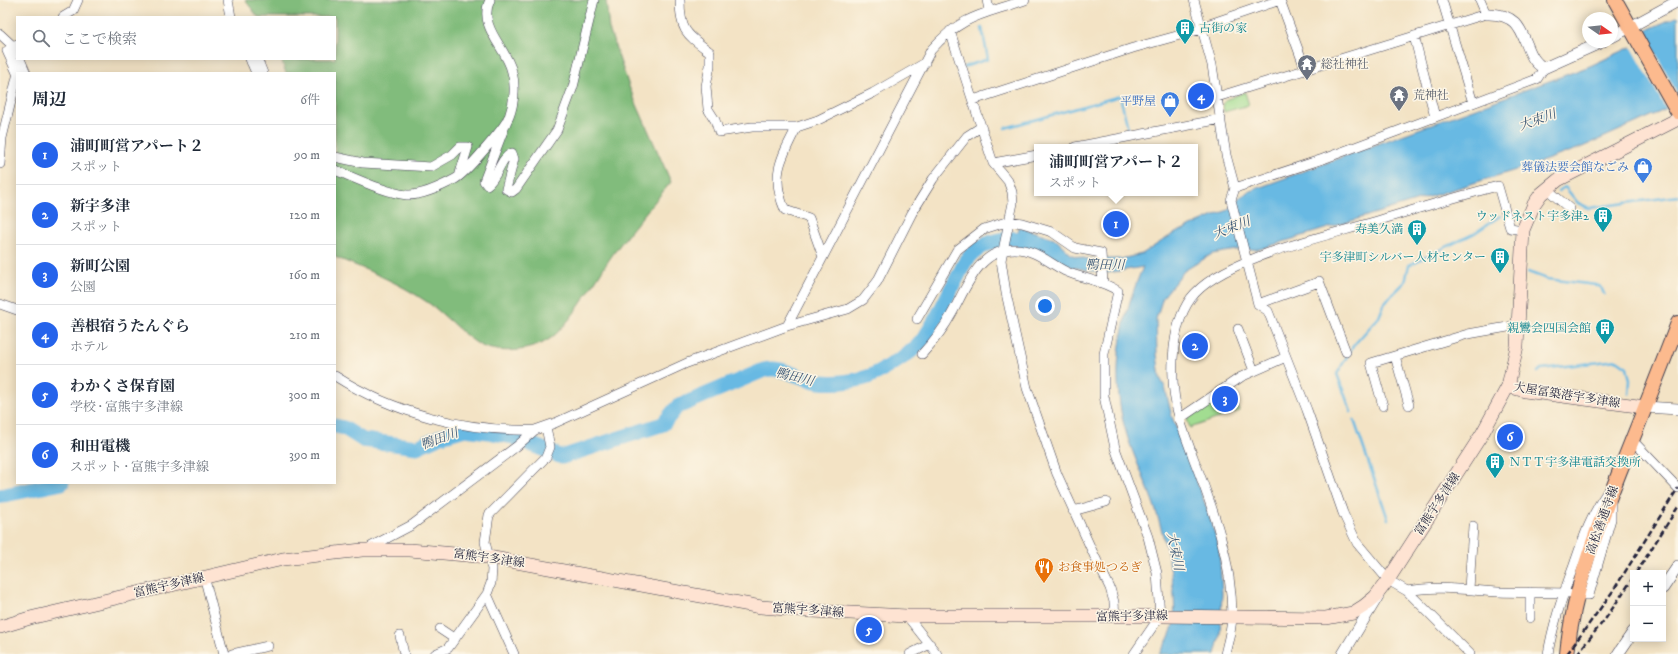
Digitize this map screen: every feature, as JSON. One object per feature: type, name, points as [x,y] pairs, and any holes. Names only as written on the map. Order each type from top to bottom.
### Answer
[{"type":"main road","points":[[1615,0],[1640,41],[1677,113]]},
{"type":"main road","name":"大屋冨築港宇多津線","points":[[1645,407],[1526,391],[1508,386],[1517,346],[1523,230],[1534,204],[1547,189],[1558,180],[1629,143],[1677,113]]},
{"type":"main road","name":"高松善通寺線","points":[[1567,654],[1586,561],[1678,323]]},
{"type":"main road","name":"富熊宇多津線","points":[[0,627],[30,618],[204,576],[283,560],[330,553],[367,550],[410,550],[488,557],[762,607],[812,611],[906,616],[1162,616],[1326,618],[1353,613],[1375,597],[1388,580],[1482,434],[1508,386]]},
{"type":"street","points":[[65,16],[73,11],[78,0]]},
{"type":"street","points":[[228,0],[230,16]]},
{"type":"street","points":[[490,0],[486,21],[512,72],[514,97],[508,118],[484,181],[487,185],[493,180],[503,159],[512,153],[514,159],[506,189],[512,192],[516,189],[557,130],[573,87],[594,0]]},
{"type":"street","points":[[680,0],[680,16],[684,30],[710,52],[710,66],[706,86],[708,109],[715,120],[719,132],[752,126],[797,127],[818,120],[873,93],[925,63]]},
{"type":"street","points":[[987,0],[989,10]]},
{"type":"street","points":[[787,326],[931,50],[950,31],[964,21],[989,10],[1005,7],[1025,0]]},
{"type":"street","points":[[1194,0],[1212,65],[1226,155],[1235,188],[1231,200],[1258,304],[1268,311],[1351,533],[1358,545],[1388,580],[1407,591],[1470,654]]},
{"type":"street","points":[[973,100],[1133,48],[1202,28],[1280,0],[1306,71]]},
{"type":"street","points":[[1442,0],[1448,26],[1473,103]]},
{"type":"street","points":[[1480,0],[1486,14]]},
{"type":"street","points":[[1618,34],[1678,1]]},
{"type":"street","points":[[1217,97],[1306,71],[1486,14],[1498,14],[1515,24],[1537,63],[1544,68]]},
{"type":"street","points":[[950,31],[973,100],[980,127],[993,163],[1008,181],[1012,192],[1013,203],[1001,260],[1006,293],[1027,388],[1057,474],[1110,588],[1114,602],[1115,617]]},
{"type":"street","points":[[0,34],[16,48],[8,51],[17,72]]},
{"type":"street","points":[[1414,36],[1435,117]]},
{"type":"street","points":[[1235,188],[1323,158],[1536,79],[1544,68],[1589,48]]},
{"type":"street","points":[[20,60],[26,72]]},
{"type":"street","points":[[251,60],[256,72]]},
{"type":"street","points":[[251,60],[259,63],[263,72]]},
{"type":"street","points":[[0,164],[2,138],[16,81]]},
{"type":"street","points":[[336,170],[381,188],[407,195],[429,191],[459,176],[488,144],[508,118]]},
{"type":"street","points":[[1091,144],[1221,119]]},
{"type":"street","points":[[797,127],[783,154],[776,181],[785,210],[809,218],[823,257]]},
{"type":"street","points":[[336,377],[369,396],[427,417],[481,427],[515,431],[535,430],[546,427],[687,363],[787,326],[848,309],[863,300],[876,282],[912,212],[933,179],[967,136],[980,127]]},
{"type":"street","points":[[336,157],[363,163],[431,167],[452,155],[460,148],[468,146],[459,176]]},
{"type":"street","points":[[993,163],[1034,155]]},
{"type":"street","points":[[1225,654],[1229,617],[1225,558],[1215,513],[1179,419],[1175,396],[1173,354],[1183,312],[1191,298],[1202,286],[1215,277],[1247,260],[1447,199],[1498,186],[1510,228],[1523,230]]},
{"type":"street","points":[[1547,189],[1570,209]]},
{"type":"street","points":[[918,319],[957,250],[984,228],[1010,221],[1043,228],[1052,232],[1075,248],[1101,253],[1103,283]]},
{"type":"street","points":[[922,354],[940,334],[976,268],[988,259],[1004,251],[1016,249],[1039,255],[1065,271],[1103,283],[1118,292],[1104,354],[1104,396],[1115,448],[1148,536],[1157,574],[1162,616],[1134,654]]},
{"type":"street","points":[[1258,304],[1316,283],[1319,280],[1346,352]]},
{"type":"street","points":[[0,304],[16,310]]},
{"type":"street","points":[[1383,406],[1371,363],[1468,334],[1519,325]]},
{"type":"street","points":[[1238,329],[1254,371]]},
{"type":"street","points":[[1395,356],[1409,405]]},
{"type":"street","points":[[1179,419],[1229,384],[1286,357]]},
{"type":"street","points":[[1645,407],[1678,409]]},
{"type":"street","points":[[435,654],[448,648],[487,594],[491,583],[492,569],[485,542],[489,515],[546,457],[550,447],[546,427]]},
{"type":"street","points":[[367,550],[412,525],[517,446],[535,430]]},
{"type":"street","points":[[1631,442],[1637,445],[1678,488]]},
{"type":"street","points":[[1548,654],[1551,633],[1566,593],[1587,527],[1597,506],[1618,476]]},
{"type":"street","points":[[1585,595],[1588,595],[1611,519],[1612,491]]},
{"type":"street","points":[[1073,511],[1106,502]]},
{"type":"street","points":[[1469,589],[1474,555],[1473,526]]},
{"type":"street","points":[[1666,584],[1678,566]]},
{"type":"street","points":[[204,576],[224,654]]},
{"type":"street","points":[[1343,654],[1388,580]]},
{"type":"street","points":[[1407,591],[1423,588],[1566,593]]},
{"type":"street","points":[[1530,592],[1530,618]]},
{"type":"street","points":[[487,594],[514,654]]},
{"type":"street","points":[[906,616],[937,654]]},
{"type":"street","points":[[440,629],[455,639]]},
{"type":"street","points":[[400,636],[404,654]]},
{"type":"street","points":[[1618,654],[1630,636]]},
{"type":"street","points":[[910,654],[930,644]]},
{"type":"street","points":[[232,654],[268,646]]},
{"type":"green space","points":[[245,0],[606,0],[609,29],[630,89],[671,182],[616,250],[577,309],[560,330],[551,338],[536,346],[519,350],[510,351],[484,347],[470,339],[434,307],[405,288],[336,257],[336,72],[286,72],[281,60],[336,60],[336,16],[257,16]]},
{"type":"green space","points":[[1245,92],[1249,105],[1224,112],[1223,106],[1225,100]]},
{"type":"green space","points":[[1232,388],[1239,411],[1190,428],[1187,419]]},
{"type":"water","name":"大束川","points":[[1678,16],[1678,104],[1580,148],[1532,165],[1260,249],[1236,250],[1212,254],[1184,271],[1163,297],[1156,319],[1157,354],[1160,378],[1165,387],[1172,417],[1207,509],[1219,548],[1222,593],[1220,635],[1215,654],[1159,654],[1172,630],[1175,608],[1174,592],[1164,539],[1155,507],[1132,451],[1125,428],[1118,387],[1119,352],[1122,334],[1130,300],[1143,267],[1108,273],[1072,267],[1045,254],[1015,247],[1019,227],[1054,238],[1072,255],[1087,259],[1121,259],[1142,254],[1173,234],[1228,210],[1239,198],[1250,191],[1590,66],[1631,47],[1648,36],[1647,31],[1649,29]]},
{"type":"pier","points":[[1647,36],[1678,95],[1678,106],[1667,111],[1631,46]]},
{"type":"waterway","points":[[964,67],[988,59],[982,28]]},
{"type":"waterway","points":[[1005,128],[1120,96],[1129,132]]},
{"type":"waterway","points":[[1558,191],[1565,187],[1578,203],[1589,208],[1678,196]]},
{"type":"waterway","points":[[1351,412],[1337,374],[1353,346],[1379,317],[1385,302],[1405,282],[1409,265],[1473,234],[1500,216]]},
{"type":"waterway","name":"鴨田川","points":[[336,426],[344,428],[363,440],[417,447],[441,436],[465,429],[488,432],[513,437],[562,457],[663,424],[677,407],[764,370],[782,370],[817,382],[840,382],[862,379],[874,375],[896,362],[921,342],[936,319],[965,262],[972,254],[989,243],[998,240],[1016,239],[1036,242]]},
{"type":"waterway","points":[[1528,272],[1547,279],[1596,285],[1601,287],[1604,294]]},
{"type":"waterway","points":[[1538,372],[1541,369],[1617,360],[1627,367],[1630,380],[1629,394]]},
{"type":"waterway","points":[[1354,420],[1388,519]]},
{"type":"waterway","name":"鴨田川","points":[[0,496],[57,484]]},
{"type":"tunnel","points":[[1273,610],[1273,625]]},
{"type":"railway","points":[[1567,654],[1613,591],[1678,488]]},
{"type":"railway","points":[[1638,570],[1678,507]]},
{"type":"railway","points":[[1577,654],[1606,618],[1630,582]]},
{"type":"place","name":"古街の家","points":[[1185,45]]},
{"type":"place","name":"総社神社","points":[[1307,81]]},
{"type":"place","name":"善根宿うたんぐら","points":[[1201,96]]},
{"type":"place","name":"荒神社","points":[[1399,112]]},
{"type":"place","name":"平野屋","points":[[1170,118]]},
{"type":"place","name":"葬儀法要会館なごみ","points":[[1643,184]]},
{"type":"place","name":"浦町町営アパート２","points":[[1116,224]]},
{"type":"place","name":"ウッドネスト宇多津2","points":[[1603,233]]},
{"type":"place","name":"寿美久満","points":[[1417,246]]},
{"type":"place","name":"宇多津町シルバー人材センター","points":[[1500,274]]},
{"type":"place","name":"親鸞会四国会館","points":[[1605,345]]},
{"type":"place","name":"新宇多津","points":[[1195,346]]},
{"type":"place","name":"新町公園","points":[[1225,399]]},
{"type":"place","name":"和田電機","points":[[1510,437]]},
{"type":"place","name":"ＮＴＴ宇多津電話交換所","points":[[1495,479]]},
{"type":"place","name":"お食事処つるぎ","points":[[1044,584]]},
{"type":"place","name":"わかくさ保育園","points":[[869,630]]}]
